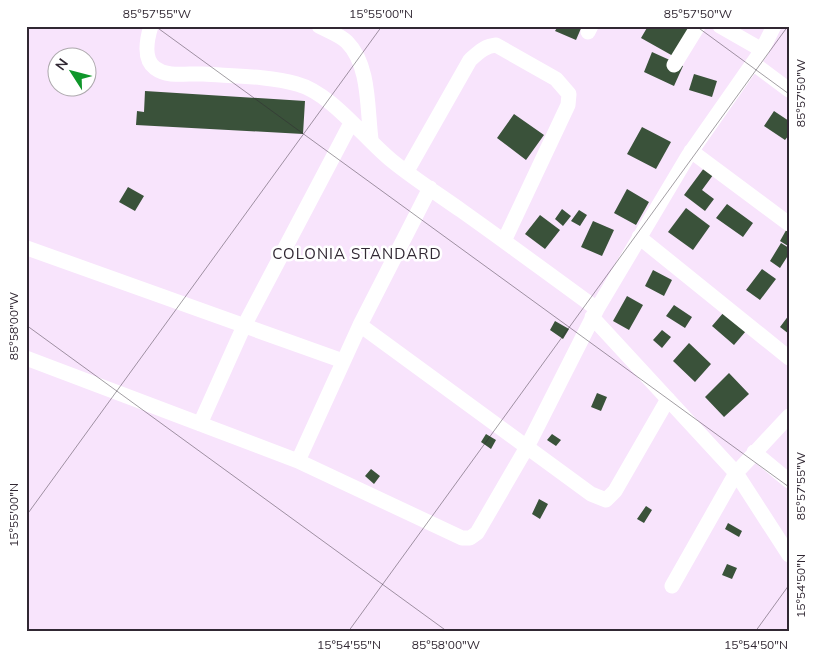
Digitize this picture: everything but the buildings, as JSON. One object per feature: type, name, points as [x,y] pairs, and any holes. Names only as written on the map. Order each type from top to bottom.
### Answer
[{"type":"street","points":[[151,26],[148,35],[149,62],[162,72],[228,76],[298,84],[328,100],[390,159],[504,241],[594,313],[668,399],[736,473],[789,555]]},
{"type":"street","points":[[319,26],[346,41],[359,59],[365,86],[371,139]]},
{"type":"street","points":[[674,64],[698,26]]},
{"type":"street","points":[[720,26],[762,50]]},
{"type":"street","points":[[26,358],[298,461],[462,538],[470,538],[477,533],[527,447],[594,313],[639,237],[691,151],[762,50],[774,26]]},
{"type":"street","points":[[407,171],[470,60],[479,51],[488,46],[496,45],[556,79],[569,94],[568,105],[504,241]]},
{"type":"street","points":[[753,63],[789,90]]},
{"type":"street","points":[[200,424],[244,326],[351,123]]},
{"type":"street","points":[[691,151],[789,224]]},
{"type":"street","points":[[298,461],[360,325],[430,188]]},
{"type":"street","points":[[639,237],[789,358]]},
{"type":"street","points":[[27,248],[343,361]]},
{"type":"street","points":[[360,325],[591,494],[606,500],[612,496],[668,399]]},
{"type":"street","points":[[672,586],[736,473],[789,416]]},
{"type":"street","points":[[754,452],[789,481]]},
{"type":"district","name":"COLONIA STANDARD","points":[[357,253]]}]
